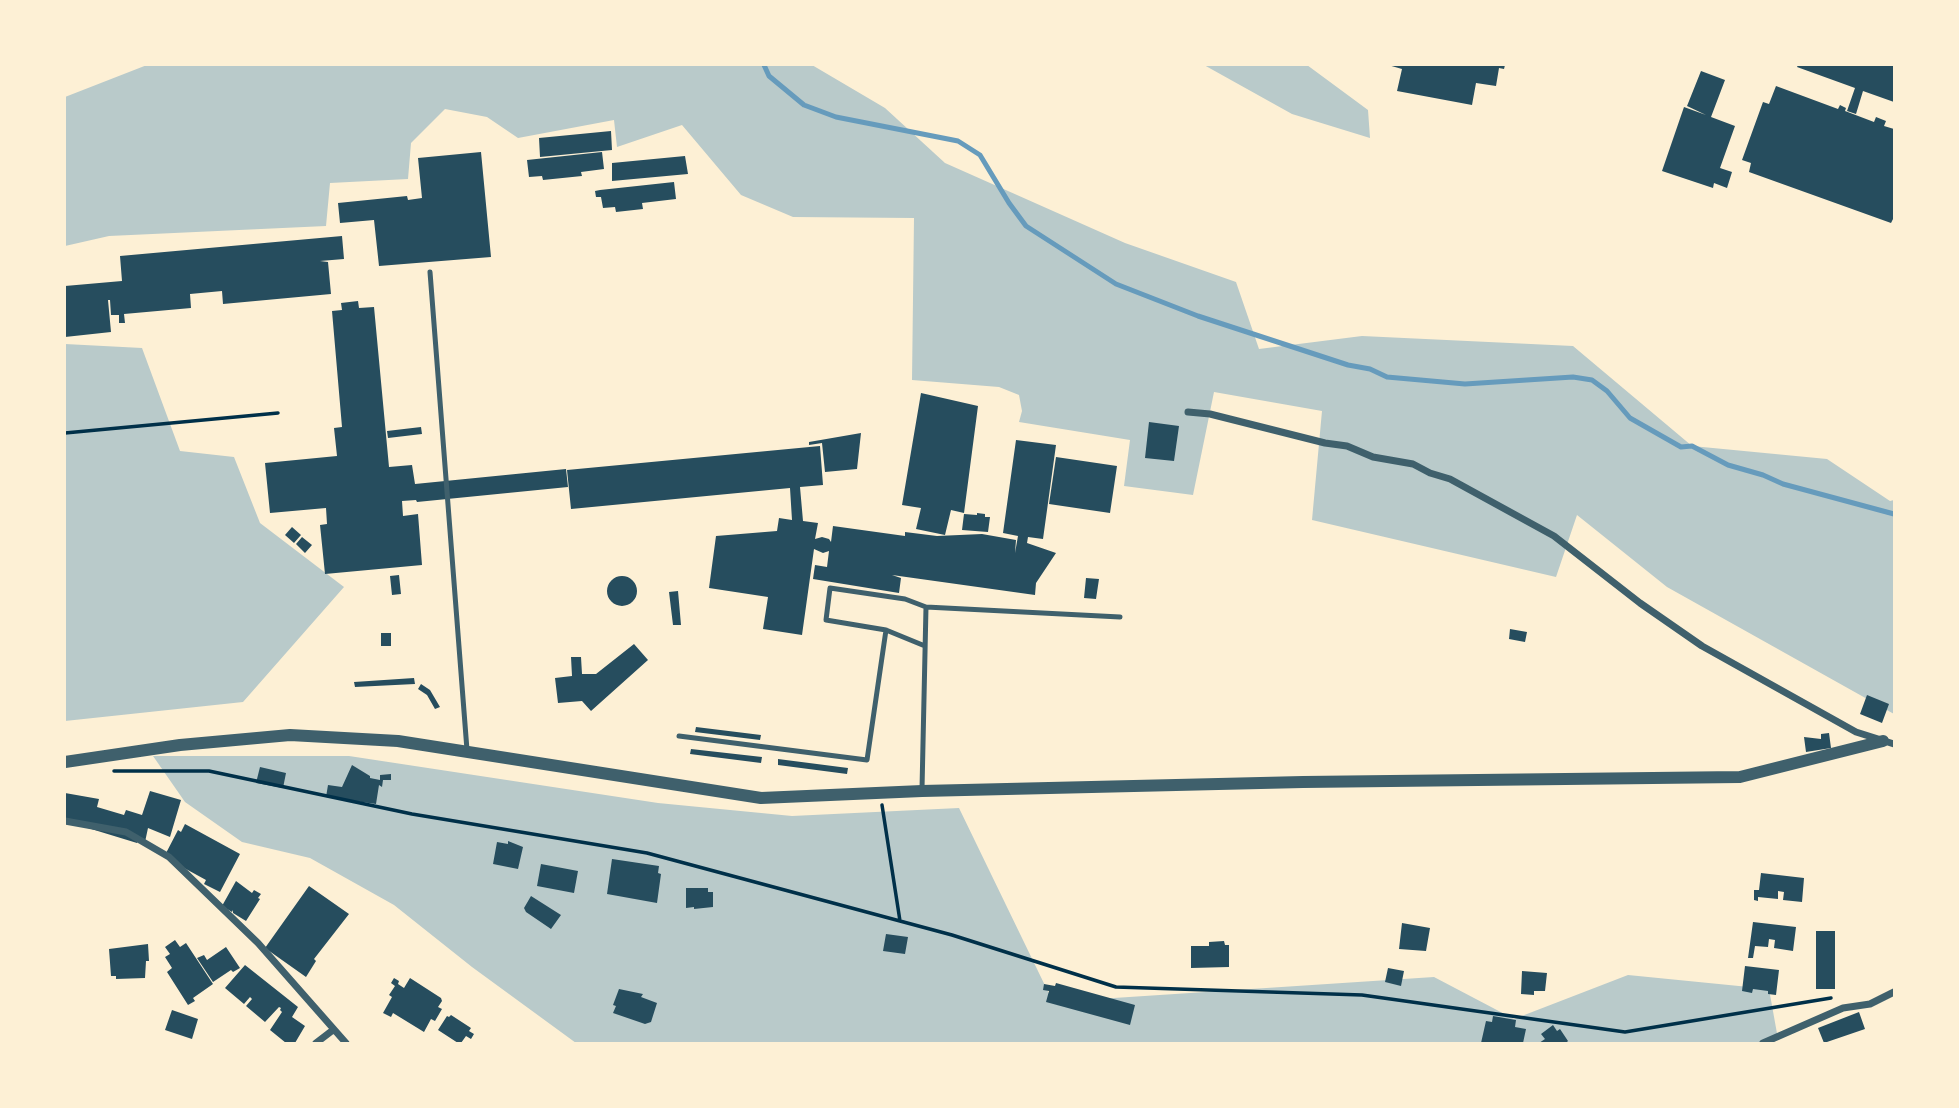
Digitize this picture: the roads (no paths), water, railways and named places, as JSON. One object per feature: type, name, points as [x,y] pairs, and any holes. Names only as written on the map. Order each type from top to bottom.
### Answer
[{"type":"street","points":[[1188,412],[1210,414],[1347,446],[1373,457],[1413,464],[1450,479],[1553,536],[1640,603],[1702,646],[1856,732],[1888,743]]},
{"type":"street","points":[[65,762],[180,745],[290,735],[398,741],[761,798],[922,790],[1740,777],[1888,743]]},
{"type":"street","points":[[65,821],[126,832],[169,857],[258,943],[346,1043]]},
{"type":"street","points":[[1763,1043],[1843,1008],[1870,1004],[1894,992]]},
{"type":"street","points":[[316,1043],[333,1030]]},
{"type":"lane","points":[[430,272],[467,753]]},
{"type":"lane","points":[[925,646],[886,630],[826,620],[830,588],[905,599],[926,607],[1120,617]]},
{"type":"lane","points":[[922,790],[926,607]]},
{"type":"lane","points":[[679,736],[867,760],[886,630]]},
{"type":"waterway","points":[[764,65],[769,76],[804,105],[836,117],[958,141],[980,155],[1026,226],[1116,284],[1198,316],[1348,365],[1370,369],[1387,377],[1465,384],[1573,377],[1592,380],[1607,391],[1630,418],[1681,447],[1692,446],[1728,465],[1783,484],[1894,514]]}]
